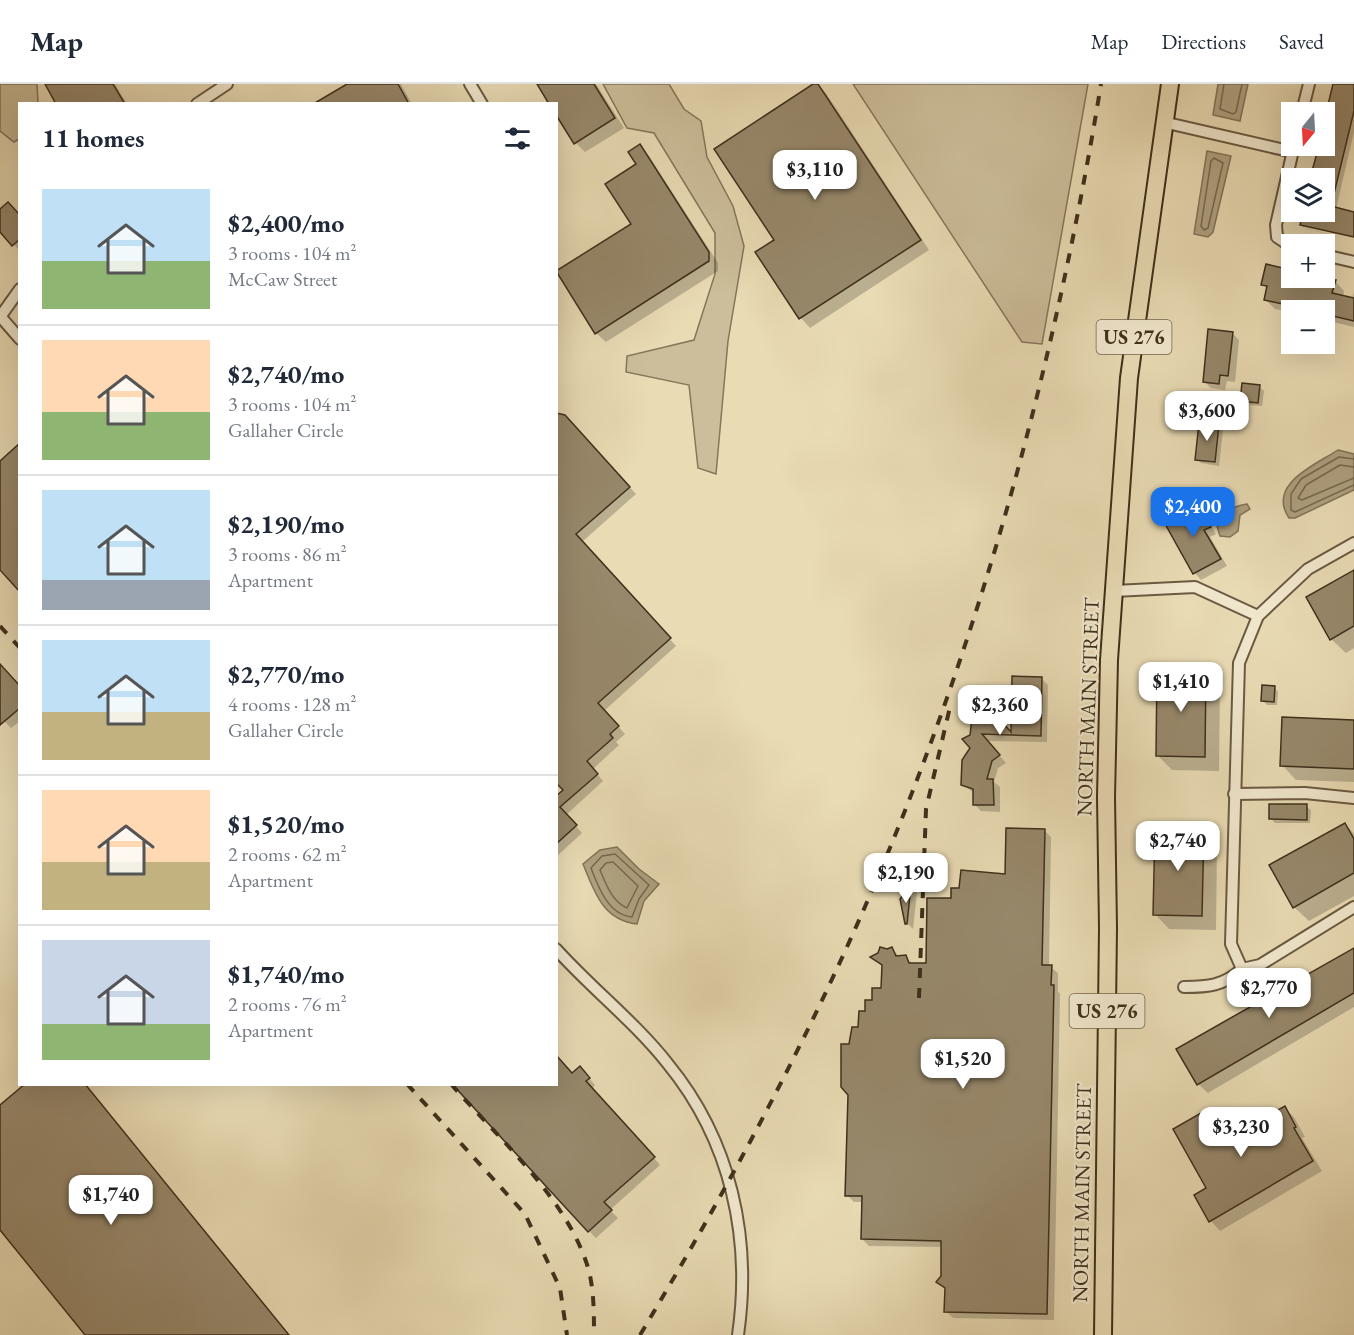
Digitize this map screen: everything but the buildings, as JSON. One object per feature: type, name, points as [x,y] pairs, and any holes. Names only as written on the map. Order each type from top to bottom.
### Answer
[{"type":"main road","name":"NORTH MAIN STREET","points":[[1103,1335],[1108,928],[1106,797],[1114,591],[1129,378],[1170,84]]},
{"type":"street","points":[[200,102],[227,84]]},
{"type":"street","points":[[470,84],[481,102]]},
{"type":"street","points":[[1304,102],[1309,84]]},
{"type":"street","points":[[1163,122],[1281,147]]},
{"type":"street","points":[[1281,240],[1277,237],[1276,225],[1291,156]]},
{"type":"street","points":[[1335,258],[1354,262]]},
{"type":"street","points":[[18,292],[0,316],[18,337]]},
{"type":"street","points":[[1242,969],[1231,944],[1239,663],[1258,616],[1308,569],[1354,543]]},
{"type":"street","points":[[1114,591],[1196,587],[1258,616]]},
{"type":"street","points":[[1234,794],[1305,793],[1354,798]]},
{"type":"street","points":[[1184,987],[1212,987],[1228,981],[1242,969],[1260,965],[1354,907]]},
{"type":"street","points":[[558,951],[668,1063],[694,1100],[710,1130],[730,1181],[740,1225],[743,1259],[738,1335]]},
{"type":"shaded area","points":[[0,84],[37,84],[38,102],[18,102],[18,140],[14,142],[0,131]]},
{"type":"shaded area","points":[[603,84],[669,84],[684,109],[701,121],[707,157],[733,206],[744,246],[728,341],[716,474],[698,468],[689,385],[626,372],[627,356],[694,340],[715,274],[715,233],[654,133],[627,128]]},
{"type":"shaded area","points":[[853,84],[1088,84],[1042,344],[1022,342]]},
{"type":"water","points":[[1218,84],[1248,84],[1240,121],[1213,115]]},
{"type":"water","points":[[1207,151],[1231,156],[1213,232],[1208,237],[1194,234]]},
{"type":"water","points":[[1338,450],[1354,454],[1354,490],[1295,518],[1289,518],[1284,506],[1284,495],[1289,485],[1297,476]]},
{"type":"water","points":[[1247,504],[1250,509],[1240,515],[1238,531],[1230,537],[1220,536],[1217,526],[1225,513],[1232,508]]},
{"type":"water","points":[[617,847],[639,869],[659,884],[644,901],[637,924],[616,917],[608,911],[596,895],[583,864],[600,850]]},
{"type":"railway","points":[[640,1335],[728,1182],[810,1025],[860,918],[941,716],[976,613],[1035,403],[1060,297],[1101,84]]},
{"type":"railway","points":[[0,626],[18,646]]},
{"type":"railway","points":[[919,998],[926,809],[950,707]]},
{"type":"railway","points":[[409,1086],[525,1214],[560,1288],[567,1335]]},
{"type":"railway","points":[[453,1086],[530,1171],[566,1220],[589,1271],[593,1295],[594,1335]]}]
